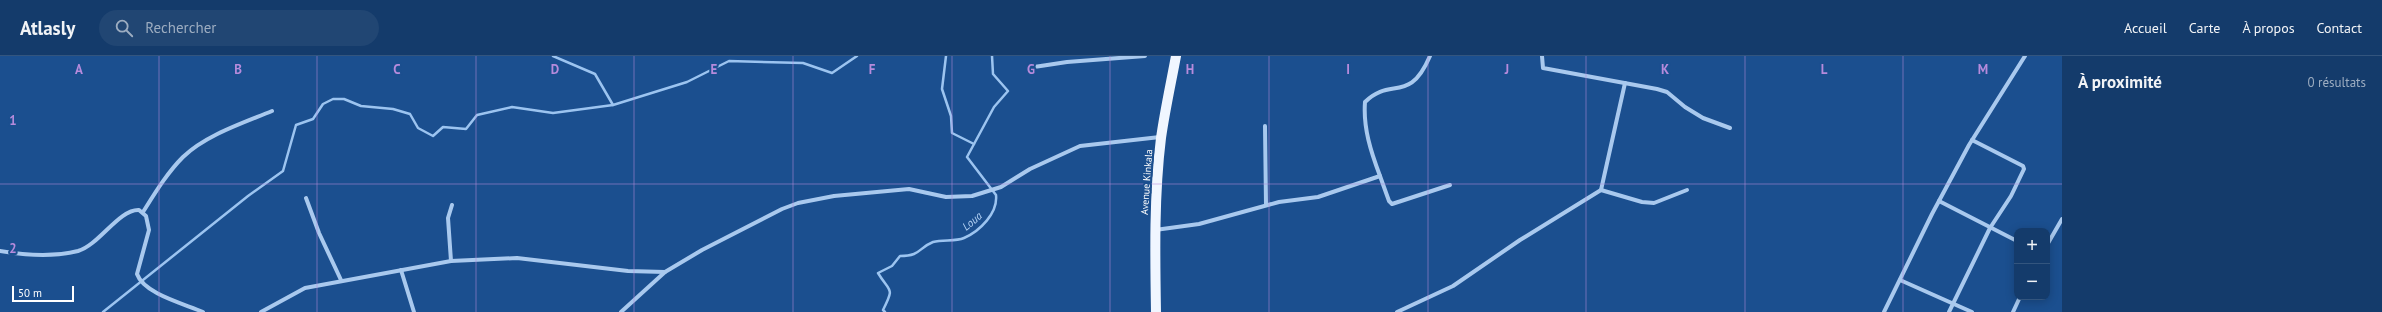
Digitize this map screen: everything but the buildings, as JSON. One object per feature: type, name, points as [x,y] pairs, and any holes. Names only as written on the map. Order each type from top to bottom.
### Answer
[{"type":"main road","name":"Avenue Kinkala","points":[[1156,312],[1155,230],[1161,137],[1176,56]]},
{"type":"street","points":[[1034,67],[1067,62],[1145,56]]},
{"type":"street","points":[[1430,56],[1424,71],[1414,83],[1398,90],[1375,92],[1365,102],[1364,120],[1380,176],[1389,201],[1392,204],[1450,185]]},
{"type":"street","points":[[1542,56],[1542,68],[1667,92],[1685,107],[1703,118],[1730,128]]},
{"type":"street","points":[[1884,312],[1939,201],[1972,140],[2025,56]]},
{"type":"street","points":[[1397,312],[1453,286],[1520,240],[1601,190],[1625,83]]},
{"type":"street","points":[[143,212],[175,166],[193,148],[231,128],[272,111]]},
{"type":"street","points":[[1265,126],[1266,205]]},
{"type":"street","points":[[621,312],[665,272],[782,209],[813,199],[909,189],[946,197],[972,196],[1001,187],[1030,169],[1080,146],[1161,137]]},
{"type":"street","points":[[1949,312],[1990,228],[2011,196],[2024,169],[1972,140]]},
{"type":"street","points":[[1155,230],[1198,224],[1266,205],[1318,196],[1380,176]]},
{"type":"street","points":[[1601,190],[1642,202],[1654,203],[1687,190]]},
{"type":"street","points":[[306,198],[319,233],[341,280]]},
{"type":"street","points":[[1939,201],[2014,240]]},
{"type":"street","points":[[451,261],[448,218],[452,205]]},
{"type":"street","points":[[0,251],[22,255],[78,251],[91,244],[127,213],[135,210],[143,212],[148,222],[149,230],[138,274],[139,280],[144,286],[157,293],[203,312]]},
{"type":"street","points":[[2050,240],[2062,219]]},
{"type":"street","points":[[261,312],[305,288],[341,280],[451,261],[517,258],[628,271],[665,272]]},
{"type":"street","points":[[401,270],[414,312]]},
{"type":"street","points":[[1900,280],[1972,312]]},
{"type":"street","points":[[2013,312],[2019,300]]},
{"type":"waterway","points":[[553,56],[595,74],[613,105],[687,82],[729,61],[803,63],[832,73],[857,56]]},
{"type":"waterway","points":[[946,56],[942,89],[951,116],[952,133],[974,144]]},
{"type":"waterway","name":"Loua","points":[[885,312],[883,310],[889,297],[890,290],[878,273],[892,266],[900,256],[912,255],[928,244],[933,242],[960,239],[970,235],[987,221],[994,208],[996,195],[967,157],[994,107],[1008,91],[993,74],[992,56]]},
{"type":"waterway","points":[[103,312],[248,196],[283,171],[296,125],[313,119],[323,104],[333,99],[344,99],[361,106],[393,109],[410,114],[418,128],[433,136],[443,127],[466,129],[477,115],[512,107],[553,113],[613,105]]}]
